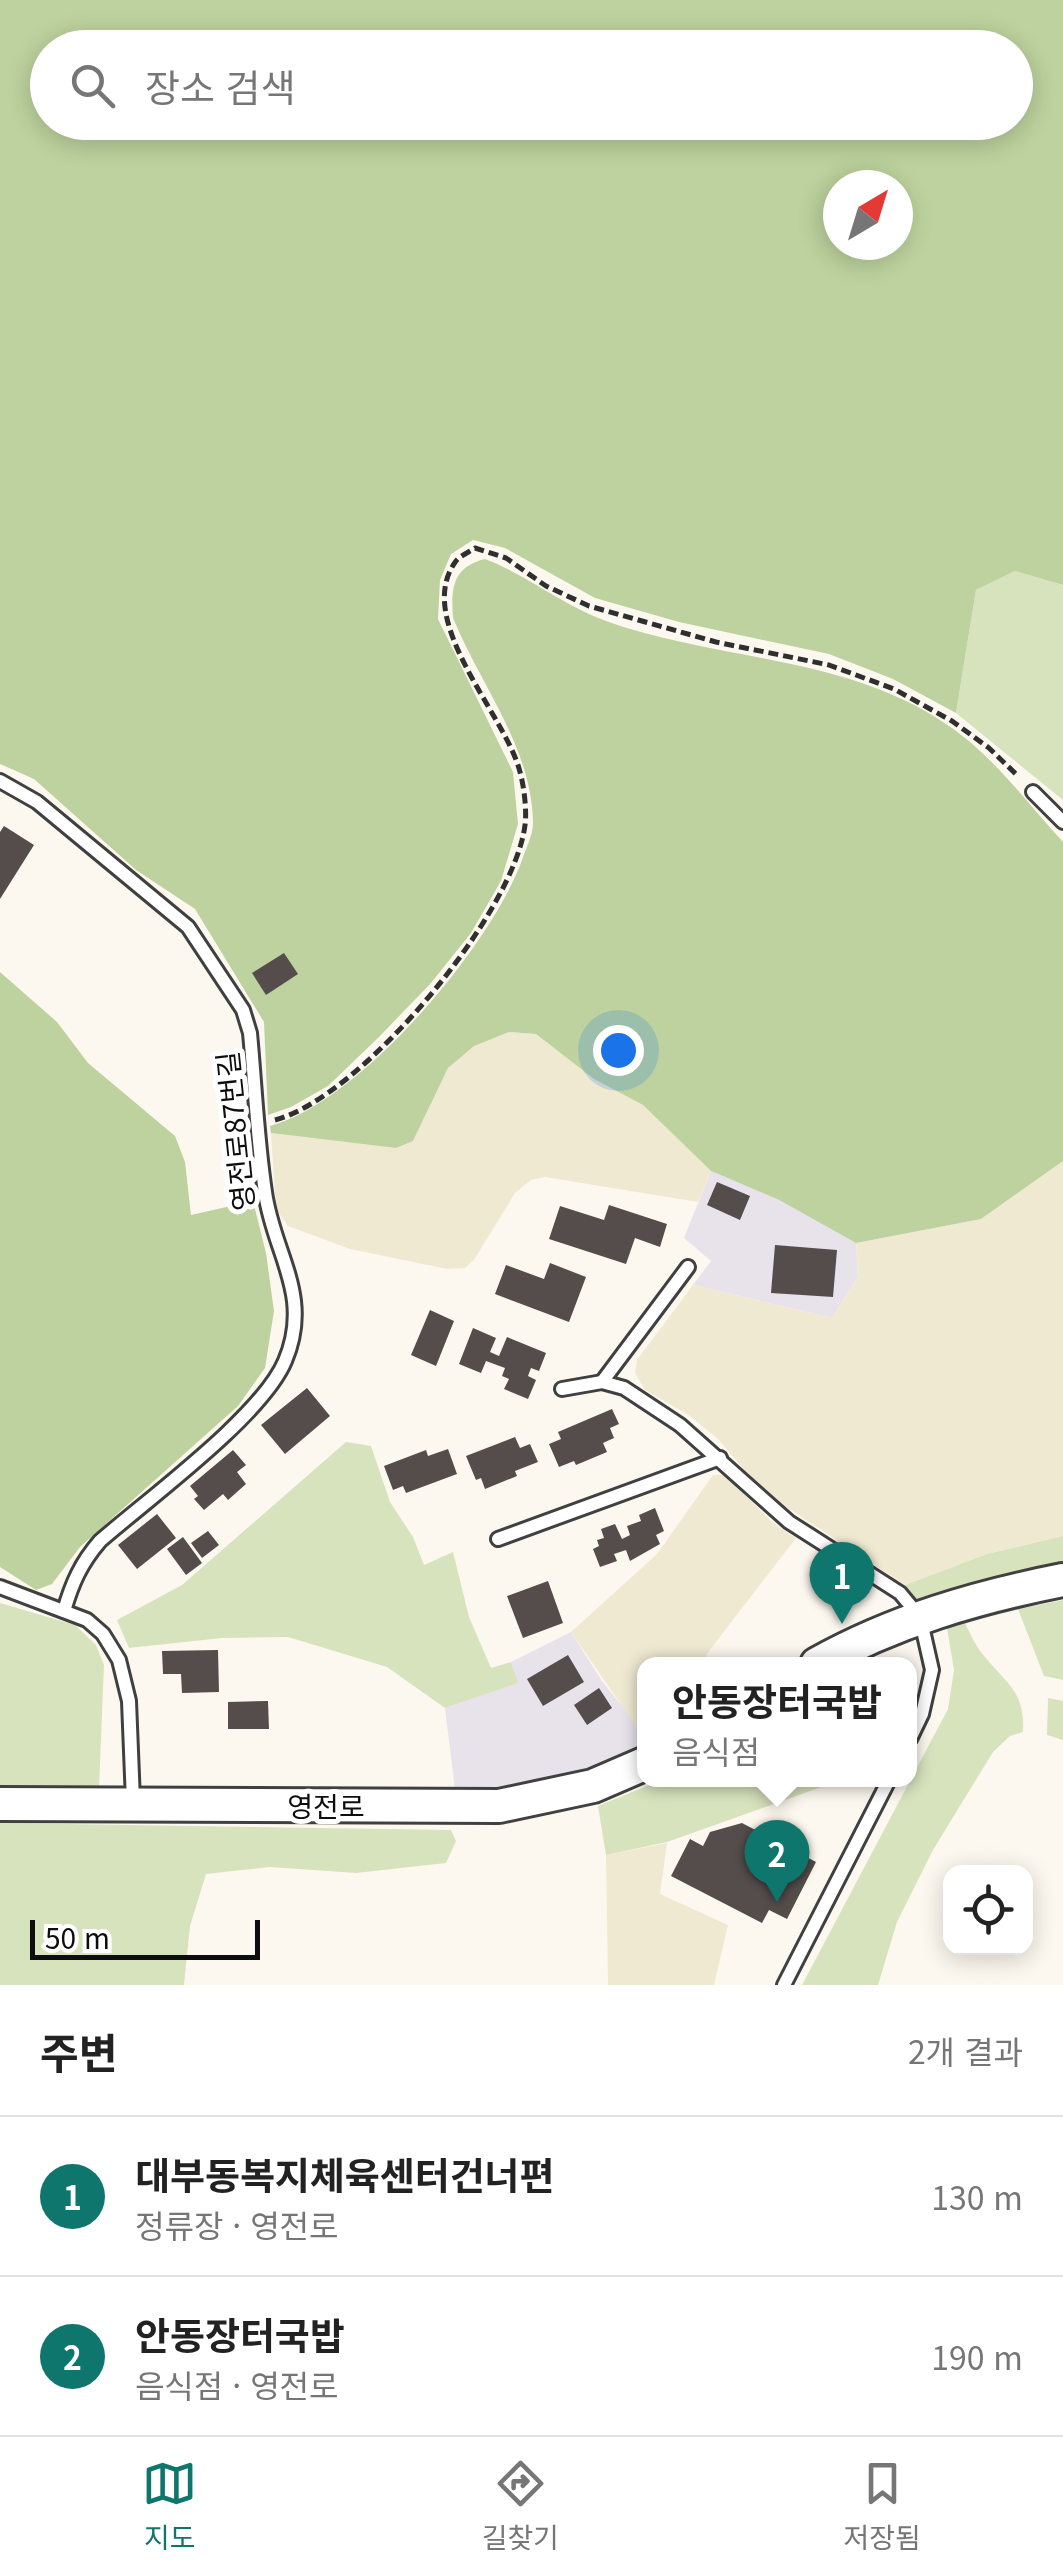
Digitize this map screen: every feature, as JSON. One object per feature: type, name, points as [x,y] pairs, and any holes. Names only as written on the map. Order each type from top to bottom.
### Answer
[{"type":"street","points":[[831,1657],[920,1617],[1063,1580]]},
{"type":"street","name":"영전로","points":[[0,1804],[499,1806],[593,1786],[637,1767]]},
{"type":"lane","name":"영전로87번길","points":[[0,781],[37,802],[188,927],[243,1010],[250,1033],[265,1194],[270,1221],[288,1264],[294,1308],[294,1338],[284,1364],[253,1407],[100,1541],[78,1570],[64,1612]]},
{"type":"lane","points":[[1033,792],[1063,822]]},
{"type":"lane","points":[[602,1382],[688,1267]]},
{"type":"lane","points":[[562,1389],[584,1382],[624,1388],[680,1425],[776,1512],[900,1593],[920,1617],[932,1670],[917,1724]]},
{"type":"lane","points":[[498,1539],[720,1458]]},
{"type":"lane","points":[[0,1587],[87,1620],[103,1634],[119,1660],[130,1701],[134,1804]]},
{"type":"lane","points":[[784,1985],[885,1787]]},
{"type":"path","points":[[258,1124],[293,1115],[334,1090],[385,1042],[477,936],[506,882],[525,825],[520,772],[456,648],[446,617],[448,583],[456,560],[474,548],[506,558],[546,586],[589,606],[716,642],[829,664],[894,688],[952,720],[989,748],[1033,792]]},
{"type":"shaded area","points":[[509,1032],[536,1034],[594,1079],[643,1105],[711,1171],[698,1202],[545,1177],[531,1180],[515,1193],[474,1260],[465,1268],[447,1269],[350,1249],[288,1226],[276,1209],[271,1133],[396,1148],[413,1141],[448,1068],[474,1045]]},
{"type":"shaded area","points":[[1063,1161],[1063,1536],[987,1554],[905,1585],[779,1502],[718,1439],[690,1416],[645,1390],[635,1373],[637,1360],[693,1285],[832,1318],[858,1277],[856,1243],[981,1219]]},
{"type":"shaded area","points":[[711,1171],[779,1200],[856,1243],[858,1277],[832,1318],[693,1285],[711,1261],[684,1238]]},
{"type":"shaded area","points":[[713,1475],[732,1482],[773,1523],[796,1538],[707,1657],[637,1657],[637,1728],[571,1632],[657,1554]]},
{"type":"shaded area","points":[[571,1632],[602,1681],[637,1724],[637,1749],[609,1763],[550,1781],[492,1790],[455,1790],[445,1708],[517,1683],[511,1662]]},
{"type":"shaded area","points":[[667,1843],[660,1894],[728,1925],[714,1985],[608,1985],[606,1855]]},
{"type":"green space","points":[[0,0],[1063,0],[1063,585],[1015,571],[976,590],[956,713],[893,679],[829,654],[679,622],[595,598],[505,548],[473,540],[451,554],[440,580],[438,619],[513,772],[518,824],[501,881],[471,933],[431,983],[379,1037],[328,1086],[268,1115],[264,1022],[195,909],[136,870],[34,779],[0,764]]},
{"type":"green space","points":[[485,559],[606,621],[866,684],[907,701],[946,724],[993,764],[1063,842],[1063,1161],[981,1219],[856,1243],[779,1200],[711,1171],[643,1105],[594,1079],[536,1034],[509,1032],[474,1046],[448,1068],[413,1141],[396,1148],[271,1133],[270,1126],[305,1111],[343,1086],[418,1016],[482,934],[522,860],[533,823],[524,769],[453,618],[456,581],[466,568]]},
{"type":"green space","points":[[1015,571],[1063,585],[1063,800],[956,713],[976,590]]},
{"type":"green space","points":[[0,972],[57,1022],[88,1063],[175,1136],[185,1162],[191,1215],[253,1201],[266,1253],[274,1311],[265,1368],[238,1406],[80,1547],[52,1584],[36,1590],[0,1567]]},
{"type":"green space","points":[[346,1442],[371,1446],[390,1502],[413,1537],[424,1565],[453,1552],[469,1617],[491,1668],[511,1662],[518,1683],[445,1708],[387,1667],[288,1637],[222,1638],[129,1648],[117,1620],[182,1585]]},
{"type":"green space","points":[[1063,1536],[1063,1565],[918,1602],[905,1585],[987,1554]]},
{"type":"green space","points":[[1063,1600],[1063,1680],[1044,1676],[1018,1609]]},
{"type":"green space","points":[[0,1603],[75,1625],[96,1645],[104,1665],[99,1789],[0,1787]]},
{"type":"green space","points":[[965,1623],[979,1649],[1018,1698],[1023,1732],[1010,1736],[993,1752],[933,1850],[897,1922],[878,1985],[802,1985],[907,1787],[917,1787],[917,1768],[948,1709],[954,1670],[947,1628]]},
{"type":"green space","points":[[1048,1698],[1063,1701],[1063,1740],[1047,1735]]},
{"type":"green space","points":[[644,1787],[821,1787],[667,1842],[606,1855],[598,1806]]},
{"type":"green space","points":[[0,1823],[451,1830],[456,1841],[446,1863],[356,1873],[270,1867],[206,1874],[190,1926],[184,1985],[0,1985]]},
{"type":"building","points":[[4,826],[34,845],[0,899],[0,832]]},
{"type":"building","points":[[284,953],[298,974],[266,995],[252,973]]},
{"type":"building","points":[[717,1182],[750,1196],[740,1220],[707,1205]]},
{"type":"building","points":[[609,1205],[667,1224],[660,1247],[635,1238],[626,1264],[549,1239],[560,1206],[604,1220]]},
{"type":"building","points":[[775,1245],[837,1250],[833,1297],[771,1293]]},
{"type":"building","points":[[550,1263],[586,1277],[569,1322],[495,1294],[506,1265],[544,1279]]},
{"type":"building","points":[[430,1310],[454,1321],[436,1366],[411,1355]]},
{"type":"building","points":[[473,1328],[496,1338],[490,1352],[499,1356],[507,1337],[546,1353],[539,1371],[531,1368],[528,1376],[536,1380],[528,1399],[504,1389],[509,1379],[502,1376],[505,1368],[486,1361],[481,1373],[459,1364]]},
{"type":"building","points":[[307,1388],[330,1416],[285,1454],[261,1425]]},
{"type":"building","points":[[612,1409],[619,1424],[610,1428],[614,1438],[603,1443],[607,1452],[576,1465],[574,1461],[559,1467],[549,1444],[561,1439],[558,1432]]},
{"type":"building","points":[[515,1437],[520,1448],[530,1444],[538,1462],[485,1489],[481,1478],[476,1480],[466,1456]]},
{"type":"building","points":[[448,1449],[457,1474],[406,1493],[403,1486],[393,1490],[384,1466],[426,1450],[428,1456]]},
{"type":"building","points":[[233,1450],[246,1465],[237,1472],[246,1484],[228,1500],[223,1494],[204,1510],[194,1499],[198,1496],[190,1486]]},
{"type":"building","points":[[655,1508],[664,1531],[656,1535],[660,1544],[630,1561],[626,1550],[614,1554],[617,1561],[600,1567],[593,1549],[599,1546],[597,1540],[604,1538],[601,1529],[615,1524],[622,1539],[630,1535],[627,1526],[641,1521],[639,1515]]},
{"type":"building","points":[[157,1514],[176,1538],[137,1569],[118,1545]]},
{"type":"building","points":[[208,1531],[219,1545],[202,1558],[191,1543]]},
{"type":"building","points":[[183,1537],[202,1563],[186,1575],[167,1549]]},
{"type":"building","points":[[548,1581],[563,1623],[523,1638],[507,1596]]},
{"type":"building","points":[[218,1650],[219,1692],[182,1693],[181,1674],[163,1674],[162,1651]]},
{"type":"building","points":[[568,1655],[584,1682],[543,1706],[527,1679]]},
{"type":"building","points":[[599,1688],[612,1708],[587,1725],[574,1705]]},
{"type":"building","points":[[268,1701],[269,1729],[228,1729],[228,1702]]},
{"type":"building","points":[[742,1823],[816,1862],[787,1919],[769,1910],[762,1923],[671,1876],[690,1839],[703,1846],[710,1832]]},
{"type":"place","name":"대부동복지체육센터건너편","points":[[842,1624]]},
{"type":"place","name":"안동장터국밥","points":[[777,1902]]}]
